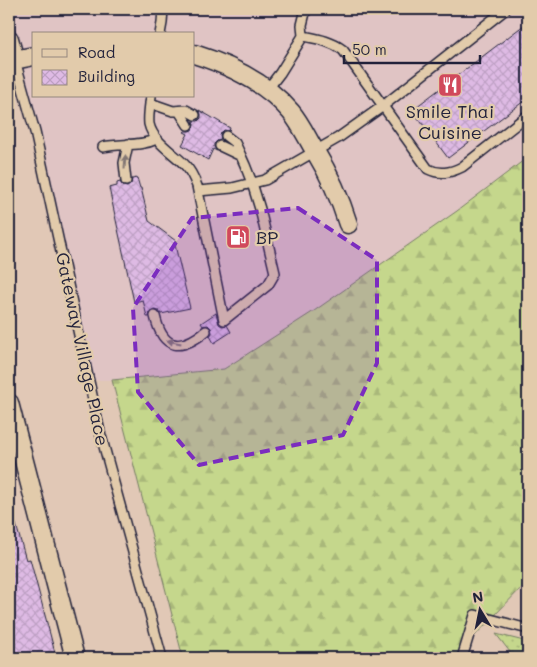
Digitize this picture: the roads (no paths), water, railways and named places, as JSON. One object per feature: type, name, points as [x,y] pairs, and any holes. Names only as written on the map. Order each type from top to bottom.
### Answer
[{"type":"street","name":"Gateway Village Place","points":[[9,39],[12,60]]},
{"type":"street","points":[[195,54],[235,70],[267,90],[291,112],[330,178],[348,224]]},
{"type":"street","points":[[12,60],[32,56]]},
{"type":"street","points":[[9,403],[75,658]]},
{"type":"lane","points":[[160,32],[163,9]]},
{"type":"lane","points":[[267,90],[303,36],[302,25],[306,9]]},
{"type":"lane","points":[[198,191],[232,188],[265,180],[338,138],[383,106],[506,9]]},
{"type":"lane","points":[[303,36],[331,42],[343,50],[428,169],[434,172],[455,171],[462,167],[528,115]]},
{"type":"lane","name":"Gateway Village Place","points":[[12,60],[35,132],[100,432],[162,658]]},
{"type":"lane","points":[[195,115],[186,110],[173,112],[151,100],[149,123],[157,139],[187,166],[194,177],[224,320],[268,285],[275,273],[252,183],[235,143],[226,136]]},
{"type":"lane","points":[[180,111],[188,125]]},
{"type":"lane","points":[[103,148],[117,144],[146,142],[157,139]]},
{"type":"lane","points":[[126,181],[124,163],[128,144]]},
{"type":"lane","points":[[220,146],[241,156]]},
{"type":"lane","points":[[155,316],[161,334],[166,341],[180,345],[188,343],[206,331]]},
{"type":"lane","points":[[462,658],[475,615],[528,629]]},
{"type":"place","name":"Smile Thai Cuisine","points":[[450,85]]},
{"type":"place","name":"BP","points":[[238,237]]}]
